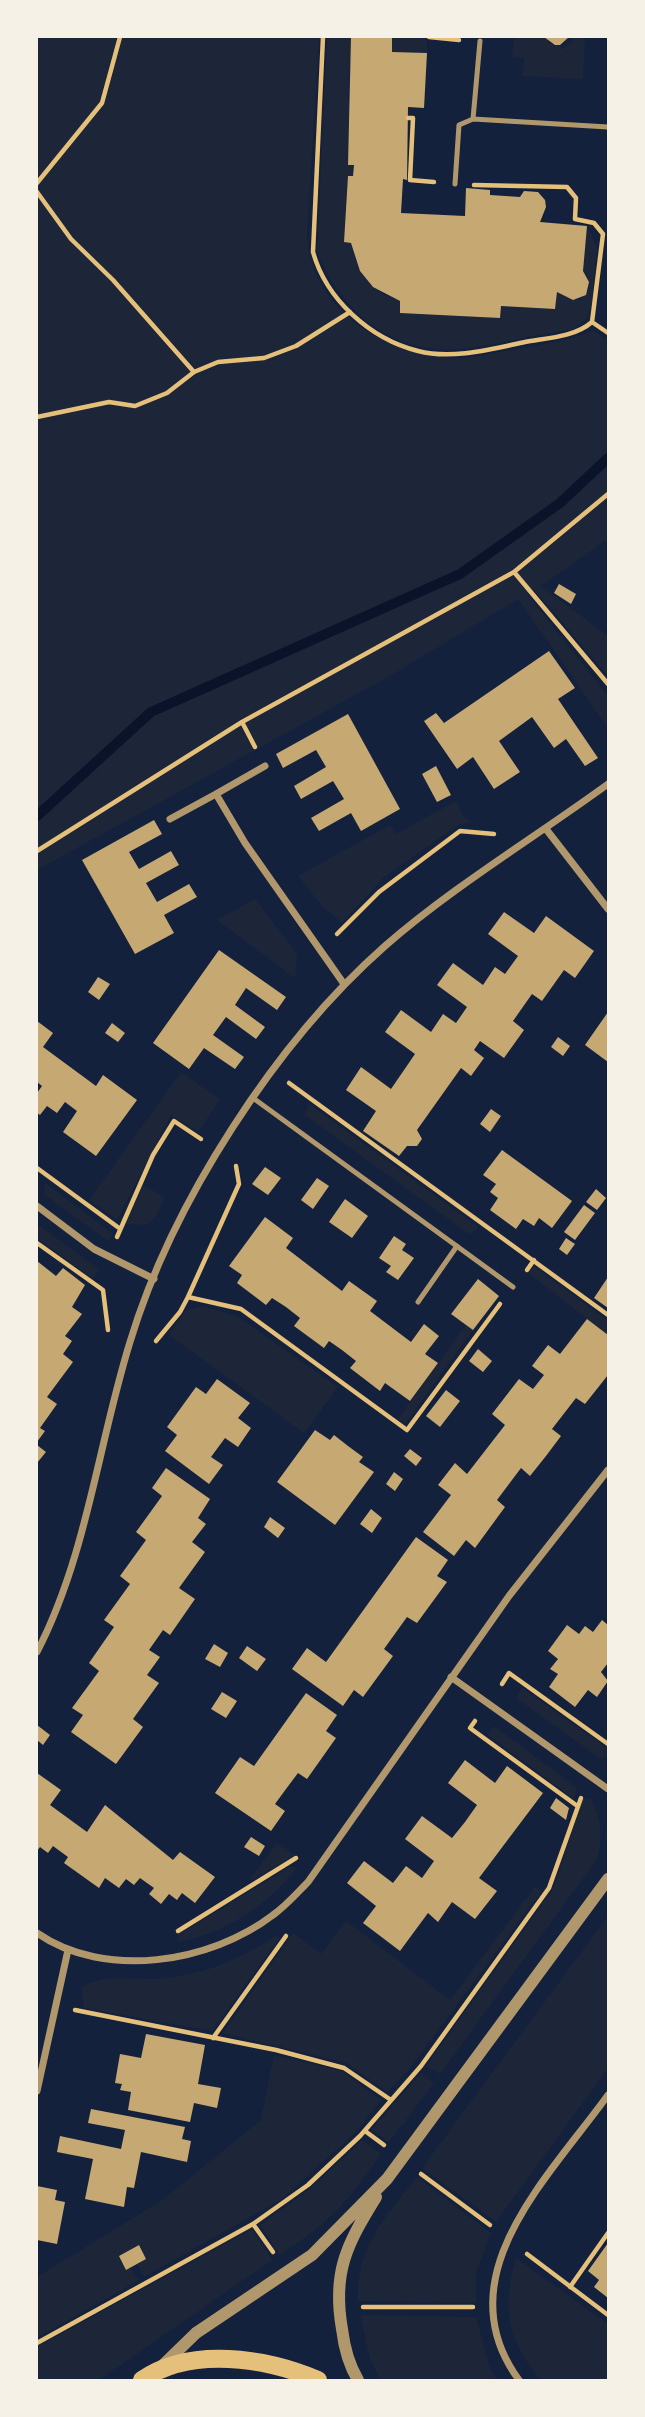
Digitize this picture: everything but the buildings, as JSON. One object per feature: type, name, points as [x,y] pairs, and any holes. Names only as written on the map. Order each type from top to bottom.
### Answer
[{"type":"main road","points":[[142,2380],[160,2367],[229,2358],[285,2366],[318,2380]]},
{"type":"street","points":[[170,819],[265,766]]},
{"type":"street","points":[[37,1652],[51,1625],[89,1506],[130,1340],[153,1279],[219,1148],[272,1072],[344,984],[426,913],[608,784]]},
{"type":"street","points":[[216,794],[344,984]]},
{"type":"street","points":[[546,828],[608,909]]},
{"type":"street","points":[[37,1206],[110,1258],[153,1279]]},
{"type":"street","points":[[37,1933],[68,1950],[129,1960],[167,1959],[202,1951],[242,1935],[275,1915],[308,1882],[509,1596],[608,1470]]},
{"type":"street","points":[[451,1677],[608,1789]]},
{"type":"street","points":[[358,2380],[344,2346],[337,2281],[342,2260],[356,2228],[387,2179],[608,1879]]},
{"type":"street","points":[[37,2091],[68,1950]]},
{"type":"street","points":[[519,2380],[501,2351],[491,2308],[498,2261],[507,2238],[608,2095]]},
{"type":"street","points":[[160,2367],[196,2333],[312,2255],[387,2179]]},
{"type":"lane","points":[[473,119],[480,41]]},
{"type":"lane","points":[[455,184],[459,125],[473,119],[608,127]]},
{"type":"lane","points":[[253,1098],[513,1287]]},
{"type":"lane","points":[[418,1302],[457,1246]]},
{"type":"path","points":[[37,183],[102,103],[120,37]]},
{"type":"path","points":[[323,37],[313,252],[318,270],[328,289],[350,312],[385,338],[419,352],[460,354],[577,332],[592,322],[603,234],[594,223],[575,219],[576,198],[567,187],[410,180],[414,118],[408,118]]},
{"type":"path","points":[[37,192],[71,239],[113,280],[194,372]]},
{"type":"path","points":[[37,418],[109,402],[135,405],[167,393],[194,372],[218,362],[264,358],[296,346],[350,312]]},
{"type":"path","points":[[592,322],[608,333]]},
{"type":"path","points":[[37,851],[242,722],[514,572],[608,494]]},
{"type":"path","points":[[514,572],[608,684]]},
{"type":"path","points":[[320,951],[379,892],[460,831],[533,838]]},
{"type":"path","points":[[272,1072],[608,1315]]},
{"type":"path","points":[[37,1244],[95,1285],[103,1290],[109,1332],[150,1347],[166,1332],[188,1297],[239,1184],[235,1158],[174,1121],[153,1154],[119,1228],[110,1258],[95,1285]]},
{"type":"path","points":[[37,1168],[119,1228]]},
{"type":"path","points":[[188,1297],[241,1309],[407,1430],[534,1261]]},
{"type":"path","points":[[502,1684],[509,1673],[608,1744]]},
{"type":"path","points":[[477,1719],[470,1728],[576,1805]]},
{"type":"path","points":[[37,2343],[253,2224],[308,2185],[365,2131],[421,2066],[549,1888],[576,1805],[584,1793]]},
{"type":"path","points":[[147,1959],[174,1934],[301,1855],[324,1858]]},
{"type":"path","points":[[214,2038],[286,1936],[275,1915]]},
{"type":"path","points":[[55,2006],[344,2068],[391,2100]]},
{"type":"path","points":[[365,2131],[608,2315]]},
{"type":"path","points":[[253,2224],[276,2257]]},
{"type":"path","points":[[570,2287],[608,2233]]},
{"type":"path","points":[[355,2306],[491,2308]]},
{"type":"shaded area","points":[[37,37],[319,37],[307,235],[312,262],[322,286],[338,307],[357,324],[380,338],[405,349],[431,355],[457,358],[481,356],[567,339],[593,330],[608,341],[608,539],[541,586],[608,636],[608,676],[534,590],[527,594],[608,696],[608,728],[518,599],[386,678],[37,870]]},
{"type":"shaded area","points":[[327,37],[351,37],[348,102],[352,103],[353,176],[348,176],[344,242],[351,243],[366,280],[381,292],[400,301],[401,313],[499,318],[501,306],[555,309],[557,292],[573,300],[581,299],[589,289],[587,275],[583,271],[587,226],[597,247],[592,301],[587,318],[572,330],[460,349],[435,349],[391,336],[354,309],[326,272],[317,250]]},
{"type":"shaded area","points":[[363,37],[424,37],[427,41],[427,53],[392,52],[392,38]]},
{"type":"shaded area","points":[[514,37],[545,37],[550,44],[560,45],[561,50],[574,40],[569,37],[585,37],[583,79],[522,76],[524,58],[512,57]]},
{"type":"shaded area","points":[[456,801],[463,816],[472,822],[458,825],[384,877],[342,923],[322,906],[298,876],[390,825],[396,834]]},
{"type":"shaded area","points":[[255,899],[297,954],[295,978],[217,920]]},
{"type":"shaded area","points":[[181,1072],[220,1099],[198,1132],[171,1115],[117,1220],[89,1200]]},
{"type":"shaded area","points":[[309,1104],[477,1226],[477,1229],[469,1234],[305,1115]]},
{"type":"shaded area","points":[[45,1183],[113,1234],[108,1241],[44,1194]]},
{"type":"shaded area","points":[[143,1185],[165,1197],[155,1218],[146,1225],[126,1224]]},
{"type":"shaded area","points":[[37,1224],[99,1269],[93,1279],[37,1238]]},
{"type":"shaded area","points":[[534,1266],[608,1321],[608,1335],[528,1273]]},
{"type":"shaded area","points":[[203,1306],[237,1316],[338,1387],[304,1433],[169,1335],[186,1310]]},
{"type":"shaded area","points":[[466,1325],[473,1330],[405,1424],[398,1419]]},
{"type":"shaded area","points":[[522,1688],[608,1749],[608,1754],[602,1760],[516,1698]]},
{"type":"shaded area","points":[[494,1726],[577,1788],[574,1799],[488,1735]]},
{"type":"shaded area","points":[[590,1798],[600,1828],[597,1859],[440,2074],[426,2066],[553,1889],[583,1799]]},
{"type":"shaded area","points":[[277,1843],[295,1855],[248,1882]]},
{"type":"shaded area","points":[[290,1867],[297,1868],[272,1895],[244,1916],[213,1932],[178,1942],[178,1935]]},
{"type":"shaded area","points":[[535,1887],[542,1891],[410,2068],[387,2092],[347,2063],[223,2033],[293,1933],[321,1954],[346,1921],[450,2000]]},
{"type":"shaded area","points":[[608,1916],[608,2068],[496,2222],[422,2168]]},
{"type":"shaded area","points":[[276,1935],[279,1939],[212,2031],[84,2008],[81,1987],[91,1982],[155,1979],[195,1973],[238,1958]]},
{"type":"shaded area","points":[[274,2055],[341,2071],[381,2100],[356,2132],[282,2199],[144,2277],[137,2264],[146,2259],[139,2245],[119,2256],[126,2270],[130,2268],[139,2280],[37,2338],[37,2277],[161,2201],[261,2120]]},
{"type":"shaded area","points":[[421,2073],[434,2083],[389,2142],[371,2130]]},
{"type":"shaded area","points":[[362,2140],[381,2154],[369,2171],[337,2210],[313,2232],[280,2255],[260,2225],[309,2190]]},
{"type":"shaded area","points":[[417,2177],[491,2233],[476,2273],[476,2303],[358,2301],[358,2282],[367,2249],[384,2219]]},
{"type":"shaded area","points":[[252,2229],[272,2260],[99,2380],[37,2380],[37,2347]]},
{"type":"shaded area","points":[[516,2258],[608,2324],[608,2380],[541,2380],[530,2366],[514,2337],[510,2322],[509,2292]]},
{"type":"shaded area","points":[[360,2315],[476,2317],[490,2368],[498,2380],[380,2380],[370,2358]]},
{"type":"waterway","points":[[37,816],[151,712],[460,574],[560,503],[608,458]]}]
